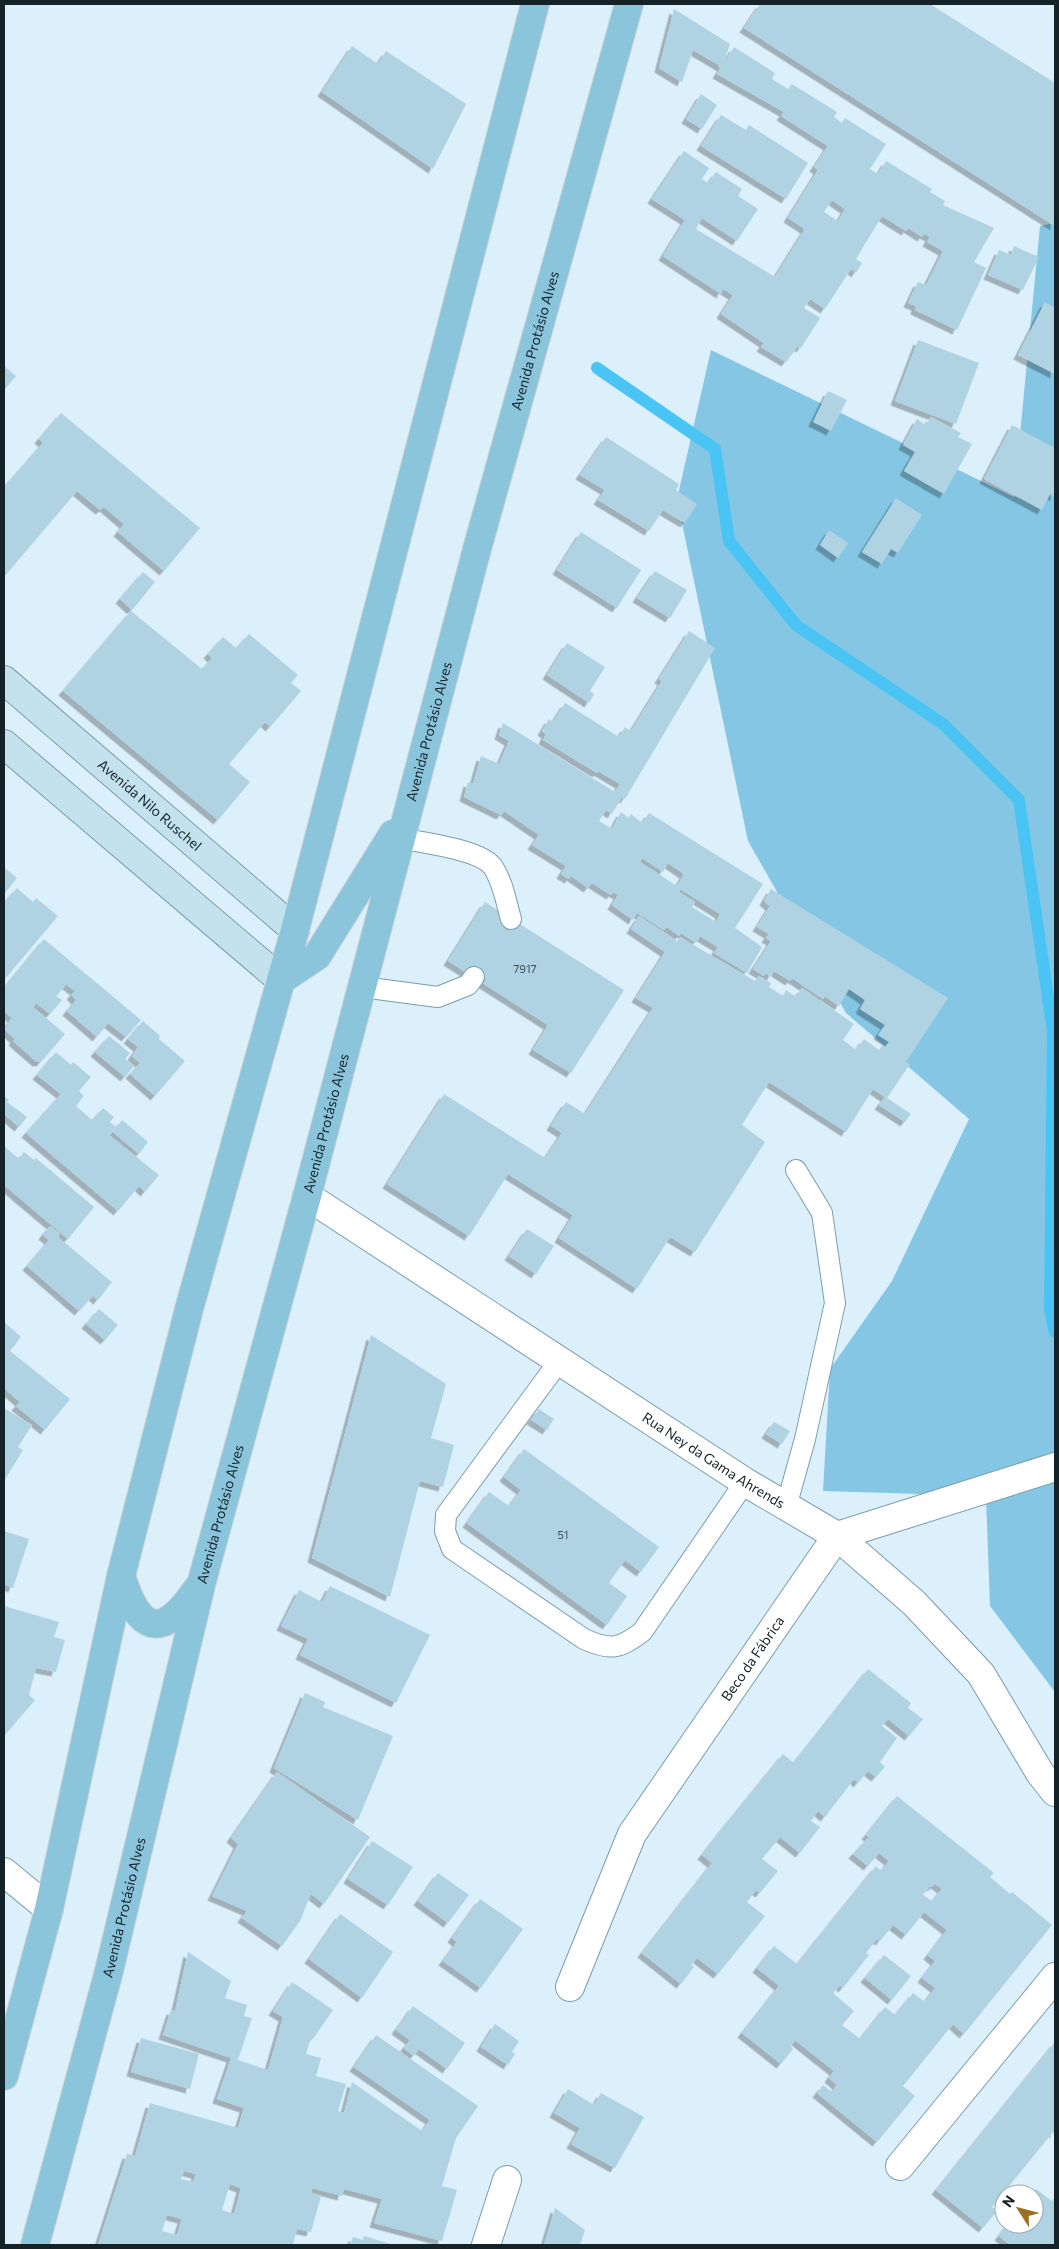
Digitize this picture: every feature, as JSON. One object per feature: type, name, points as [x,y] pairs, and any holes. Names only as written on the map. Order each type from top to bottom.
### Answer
[{"type":"main road","points":[[4,2076],[48,1909],[121,1576],[189,1309],[295,930],[535,4]]},
{"type":"main road","name":"Avenida Protásio Alves","points":[[35,2245],[109,1971],[202,1581],[307,1196],[476,548],[629,4]]},
{"type":"main road","points":[[281,980],[318,956],[408,810]]},
{"type":"main road","points":[[121,1576],[140,1616],[152,1623],[166,1622],[176,1616],[202,1581]]},
{"type":"street","name":"Avenida Nilo Ruschel","points":[[4,680],[295,930]]},
{"type":"street","points":[[4,744],[281,980]]},
{"type":"street","name":"Rua Ney da Gama Ahrends","points":[[307,1196],[745,1482],[837,1536],[914,1602],[981,1674],[1040,1773],[1055,1792]]},
{"type":"street","points":[[837,1536],[1055,1467]]},
{"type":"street","name":"Beco da Fábrica","points":[[570,1987],[632,1834],[837,1536]]},
{"type":"street","points":[[4,1872],[48,1909]]},
{"type":"street","points":[[900,2166],[1055,1977]]},
{"type":"street","points":[[486,2245],[507,2180]]},
{"type":"lane","points":[[400,838],[476,855],[492,866],[502,887],[511,919]]},
{"type":"lane","points":[[362,987],[438,997],[468,985],[474,977]]},
{"type":"lane","points":[[786,1507],[805,1439],[835,1304],[822,1214],[796,1170]]},
{"type":"lane","points":[[560,1360],[446,1515],[445,1531],[452,1549],[584,1639],[605,1648],[625,1644],[642,1632],[745,1482]]},
{"type":"shaded area","points":[[1055,223],[1055,1692],[990,1606],[986,1496],[823,1491],[830,1369],[892,1281],[969,1119],[846,1013],[748,841],[677,499],[711,350],[1014,497],[1040,226]]},
{"type":"building","points":[[760,4],[930,4],[1055,83],[1055,226],[744,28]]},
{"type":"building","points":[[674,9],[730,44],[722,67],[693,50],[682,82],[659,68]]},
{"type":"building","points":[[352,46],[378,64],[386,51],[466,104],[433,169],[322,92]]},
{"type":"building","points":[[734,47],[775,73],[772,79],[788,89],[792,84],[837,112],[834,117],[842,123],[845,118],[886,144],[870,169],[878,174],[886,161],[932,189],[930,192],[945,201],[943,205],[994,228],[974,262],[986,268],[957,330],[915,310],[916,306],[908,303],[918,282],[926,285],[943,251],[927,242],[930,237],[924,234],[922,237],[908,228],[906,231],[882,216],[856,259],[862,263],[856,273],[851,269],[825,309],[810,299],[804,308],[820,318],[801,348],[798,346],[786,362],[761,347],[764,343],[721,314],[733,295],[723,289],[721,294],[663,256],[685,220],[652,199],[684,151],[709,168],[702,179],[708,183],[716,172],[742,189],[738,196],[758,209],[737,241],[702,218],[696,229],[775,277],[805,229],[788,218],[818,170],[814,167],[828,146],[781,116],[784,112],[717,74]],"holes":[[[832,200],[845,209],[838,221],[824,212]]]},
{"type":"building","points":[[701,94],[717,105],[702,129],[686,119]]},
{"type":"building","points":[[721,115],[746,130],[749,125],[808,163],[786,199],[701,146]]},
{"type":"building","points":[[1014,246],[1039,257],[1023,290],[988,275],[999,250],[1011,255]]},
{"type":"building","points":[[1045,302],[1055,308],[1055,374],[1018,355]]},
{"type":"building","points":[[918,340],[979,363],[956,424],[895,401]]},
{"type":"building","points":[[4,366],[16,376],[4,390]]},
{"type":"building","points":[[828,391],[847,400],[831,431],[813,422]]},
{"type":"building","points":[[61,413],[200,528],[164,571],[118,532],[124,524],[104,507],[100,510],[77,491],[4,577],[4,487],[43,443],[39,439]]},
{"type":"building","points":[[931,417],[961,433],[958,437],[972,444],[944,494],[904,471],[915,452],[903,445],[917,419],[926,425]]},
{"type":"building","points":[[1012,425],[1055,448],[1055,497],[1050,494],[1042,510],[984,479]]},
{"type":"building","points":[[606,437],[679,484],[676,490],[697,504],[685,523],[663,510],[649,531],[598,500],[605,490],[580,475]]},
{"type":"building","points":[[896,498],[922,515],[898,553],[891,549],[882,564],[862,552]]},
{"type":"building","points":[[829,530],[848,543],[838,558],[820,545]]},
{"type":"building","points":[[581,532],[641,570],[617,608],[557,570]]},
{"type":"building","points":[[655,571],[687,590],[670,618],[637,598]]},
{"type":"building","points":[[143,572],[155,582],[132,610],[120,599]]},
{"type":"building","points":[[131,611],[202,669],[212,658],[208,654],[223,637],[236,648],[249,634],[298,675],[291,683],[301,691],[270,727],[265,722],[229,764],[250,782],[218,820],[63,691]]},
{"type":"building","points":[[689,631],[715,648],[625,799],[622,797],[612,814],[606,810],[599,821],[612,829],[621,812],[629,818],[631,814],[642,823],[649,813],[763,884],[735,928],[762,947],[747,973],[714,953],[718,947],[700,936],[696,943],[681,933],[679,936],[667,927],[664,930],[637,913],[633,920],[612,905],[618,895],[613,892],[611,895],[592,883],[588,888],[571,876],[569,879],[561,874],[566,866],[532,845],[539,835],[504,811],[501,815],[464,797],[468,782],[473,784],[481,756],[499,764],[509,741],[499,735],[503,723],[615,792],[620,784],[598,771],[597,773],[543,740],[546,734],[542,731],[549,719],[553,722],[565,703],[619,737],[625,727],[631,731],[662,681],[659,679]],"holes":[[[642,858],[663,872],[668,863],[684,874],[677,886],[640,862]],[[680,889],[720,914],[716,922],[692,907],[695,902],[679,892]]]},
{"type":"building","points":[[567,643],[605,667],[590,691],[594,694],[589,703],[547,675]]},
{"type":"building","points":[[4,867],[17,878],[4,894]]},
{"type":"building","points":[[17,888],[33,902],[36,898],[58,916],[4,980],[4,903]]},
{"type":"building","points":[[771,889],[948,998],[906,1062],[910,1064],[887,1098],[911,1114],[905,1122],[879,1105],[885,1097],[873,1089],[846,1132],[769,1082],[742,1125],[765,1142],[695,1252],[670,1237],[637,1289],[559,1238],[573,1215],[508,1174],[469,1236],[387,1184],[444,1094],[545,1158],[562,1133],[551,1126],[566,1102],[585,1114],[653,1008],[636,998],[665,952],[631,929],[639,916],[677,941],[680,937],[755,981],[759,976],[771,983],[769,987],[783,996],[786,990],[796,997],[802,988],[854,1024],[843,1040],[856,1050],[864,1039],[879,1050],[882,1045],[885,1047],[889,1042],[878,1035],[885,1025],[860,1009],[865,1000],[849,989],[839,1006],[825,996],[823,999],[792,978],[790,981],[774,971],[771,977],[766,973],[764,976],[753,969],[771,941],[766,938],[769,934],[757,927],[770,906],[764,901]]},
{"type":"building","points":[[485,902],[624,990],[571,1073],[533,1050],[548,1025],[448,961]]},
{"type":"building","points":[[44,939],[141,1020],[126,1037],[108,1023],[97,1037],[67,1011],[76,1000],[71,995],[75,991],[63,982],[66,985],[56,996],[62,1000],[50,1014],[36,1003],[33,1007],[65,1034],[41,1062],[37,1062],[13,1041],[15,1039],[4,1029],[12,1018],[4,1011],[4,988]]},
{"type":"building","points":[[143,1021],[160,1036],[159,1039],[185,1061],[155,1096],[130,1074],[140,1063],[132,1056],[138,1047],[128,1039]]},
{"type":"building","points":[[109,1036],[130,1053],[125,1059],[134,1066],[125,1077],[95,1052]]},
{"type":"building","points":[[56,1052],[71,1065],[73,1062],[91,1077],[79,1091],[84,1096],[76,1106],[92,1120],[103,1108],[114,1117],[110,1122],[116,1127],[109,1135],[159,1175],[145,1192],[139,1186],[118,1211],[26,1133],[61,1094],[37,1075]]},
{"type":"building","points":[[4,1096],[9,1100],[7,1102],[27,1117],[19,1127],[4,1114]]},
{"type":"building","points":[[122,1120],[148,1142],[139,1154],[113,1132]]},
{"type":"building","points":[[4,1146],[19,1159],[24,1152],[34,1160],[36,1158],[94,1207],[68,1239],[4,1185]]},
{"type":"building","points":[[50,1226],[60,1234],[58,1237],[112,1282],[98,1300],[93,1296],[79,1311],[27,1266],[49,1240],[43,1235]]},
{"type":"building","points":[[527,1229],[554,1246],[536,1274],[509,1256]]},
{"type":"building","points":[[99,1309],[118,1325],[105,1340],[86,1324]]},
{"type":"building","points":[[4,1322],[21,1337],[10,1351],[70,1399],[45,1430],[16,1406],[20,1402],[4,1388]]},
{"type":"building","points":[[371,1335],[446,1384],[431,1438],[454,1445],[443,1487],[420,1481],[390,1597],[312,1558]]},
{"type":"building","points":[[4,1408],[32,1425],[18,1447],[23,1450],[4,1481]]},
{"type":"building","points":[[539,1409],[554,1419],[547,1430],[531,1420]]},
{"type":"building","points":[[774,1422],[790,1431],[782,1444],[766,1434]]},
{"type":"building","points":[[524,1449],[659,1547],[641,1572],[625,1560],[609,1583],[627,1596],[607,1625],[467,1523],[489,1492],[509,1506],[521,1490],[504,1477]]},
{"type":"building","points":[[4,1531],[29,1539],[13,1588],[4,1584]]},
{"type":"building","points":[[330,1586],[430,1635],[396,1703],[300,1655],[308,1639],[281,1626],[299,1590],[322,1602]]},
{"type":"building","points":[[4,1606],[59,1622],[54,1637],[65,1640],[56,1672],[36,1668],[29,1695],[35,1700],[4,1736]]},
{"type":"building","points":[[868,1669],[911,1703],[908,1708],[923,1719],[909,1736],[888,1719],[882,1726],[897,1738],[880,1762],[885,1767],[876,1777],[868,1771],[858,1783],[854,1779],[825,1817],[818,1811],[811,1821],[820,1827],[800,1853],[780,1837],[762,1859],[778,1871],[760,1893],[756,1890],[747,1902],[765,1916],[718,1974],[697,1958],[691,1965],[694,1967],[681,1984],[642,1953],[712,1863],[702,1855],[723,1828],[783,1754],[794,1763]]},
{"type":"building","points":[[305,1693],[325,1702],[323,1707],[393,1736],[358,1820],[274,1768]]},
{"type":"building","points":[[277,1772],[370,1837],[324,1904],[311,1894],[300,1921],[282,1946],[242,1918],[247,1911],[212,1896],[238,1844],[231,1838]]},
{"type":"building","points":[[897,1796],[994,1873],[990,1877],[1010,1894],[1012,1892],[1052,1925],[964,2034],[953,2024],[903,2086],[915,2096],[877,2142],[817,2093],[823,2085],[832,2092],[837,2085],[829,2078],[834,2071],[795,2040],[791,2046],[793,2049],[781,2064],[742,2033],[779,1986],[757,1968],[774,1946],[797,1964],[876,1866],[881,1871],[889,1861],[879,1853],[868,1866],[853,1854],[869,1837],[866,1835]],"holes":[[[935,1884],[942,1889],[932,1901],[923,1895],[930,1886],[932,1887]],[[924,1912],[947,1930],[928,1955],[935,1961],[922,1978],[935,1988],[925,2002],[913,1993],[895,2015],[885,2007],[860,2039],[842,2025],[854,2011],[833,1993],[840,1985],[843,1988],[869,1955],[866,1953],[877,1939],[880,1941],[893,1925],[906,1935]]]},
{"type":"building","points":[[372,1841],[413,1867],[388,1905],[348,1879]]},
{"type":"building","points":[[438,1873],[469,1895],[448,1923],[418,1901]]},
{"type":"building","points":[[480,1899],[523,1929],[481,1988],[443,1961],[457,1942],[452,1938]]},
{"type":"building","points":[[340,1914],[393,1952],[362,1998],[309,1959]]},
{"type":"building","points":[[188,1952],[231,1981],[225,1998],[247,2005],[244,2016],[252,2018],[238,2060],[268,2070],[283,2017],[273,2011],[292,1982],[333,2010],[313,2039],[311,2037],[306,2054],[321,2058],[316,2076],[346,2084],[338,2111],[344,2113],[352,2082],[422,2131],[430,2120],[354,2067],[376,2035],[478,2106],[456,2138],[442,2186],[457,2190],[442,2241],[374,2223],[382,2199],[344,2189],[342,2196],[312,2188],[311,2193],[321,2196],[311,2232],[297,2229],[293,2245],[98,2245],[127,2154],[135,2156],[150,2103],[238,2128],[244,2108],[217,2099],[231,2058],[163,2035],[171,2010],[175,2011]],"holes":[[[184,2171],[196,2174],[193,2182],[181,2179]],[[230,2184],[241,2188],[234,2214],[222,2210]],[[167,2215],[182,2219],[177,2235],[162,2231]]]},
{"type":"building","points":[[884,1955],[911,1976],[892,2000],[865,1978]]},
{"type":"building","points":[[413,2006],[465,2043],[447,2069],[419,2049],[414,2056],[404,2048],[410,2040],[396,2030]]},
{"type":"building","points":[[495,2024],[519,2041],[512,2052],[515,2054],[508,2065],[481,2047]]},
{"type":"building","points":[[141,2038],[199,2054],[190,2089],[131,2072]]},
{"type":"building","points":[[1055,2042],[1055,2134],[1053,2132],[1011,2184],[994,2184],[994,2205],[992,2207],[994,2209],[994,2215],[983,2228],[936,2190]]},
{"type":"building","points":[[568,2089],[594,2105],[601,2093],[644,2117],[615,2168],[571,2144],[580,2128],[554,2113]]},
{"type":"building","points":[[1044,2195],[1052,2201],[1055,2197],[1055,2245],[1007,2245],[1009,2244],[999,2236],[1000,2234],[1044,2234]]},
{"type":"building","points":[[555,2208],[585,2230],[580,2245],[544,2245]]},
{"type":"building","points":[[364,2236],[394,2245],[350,2245],[353,2237],[363,2240]]},
{"type":"waterway","points":[[597,368],[715,449],[729,541],[796,625],[943,724],[1019,800],[1053,1031],[1050,1310],[1055,1332]]}]
